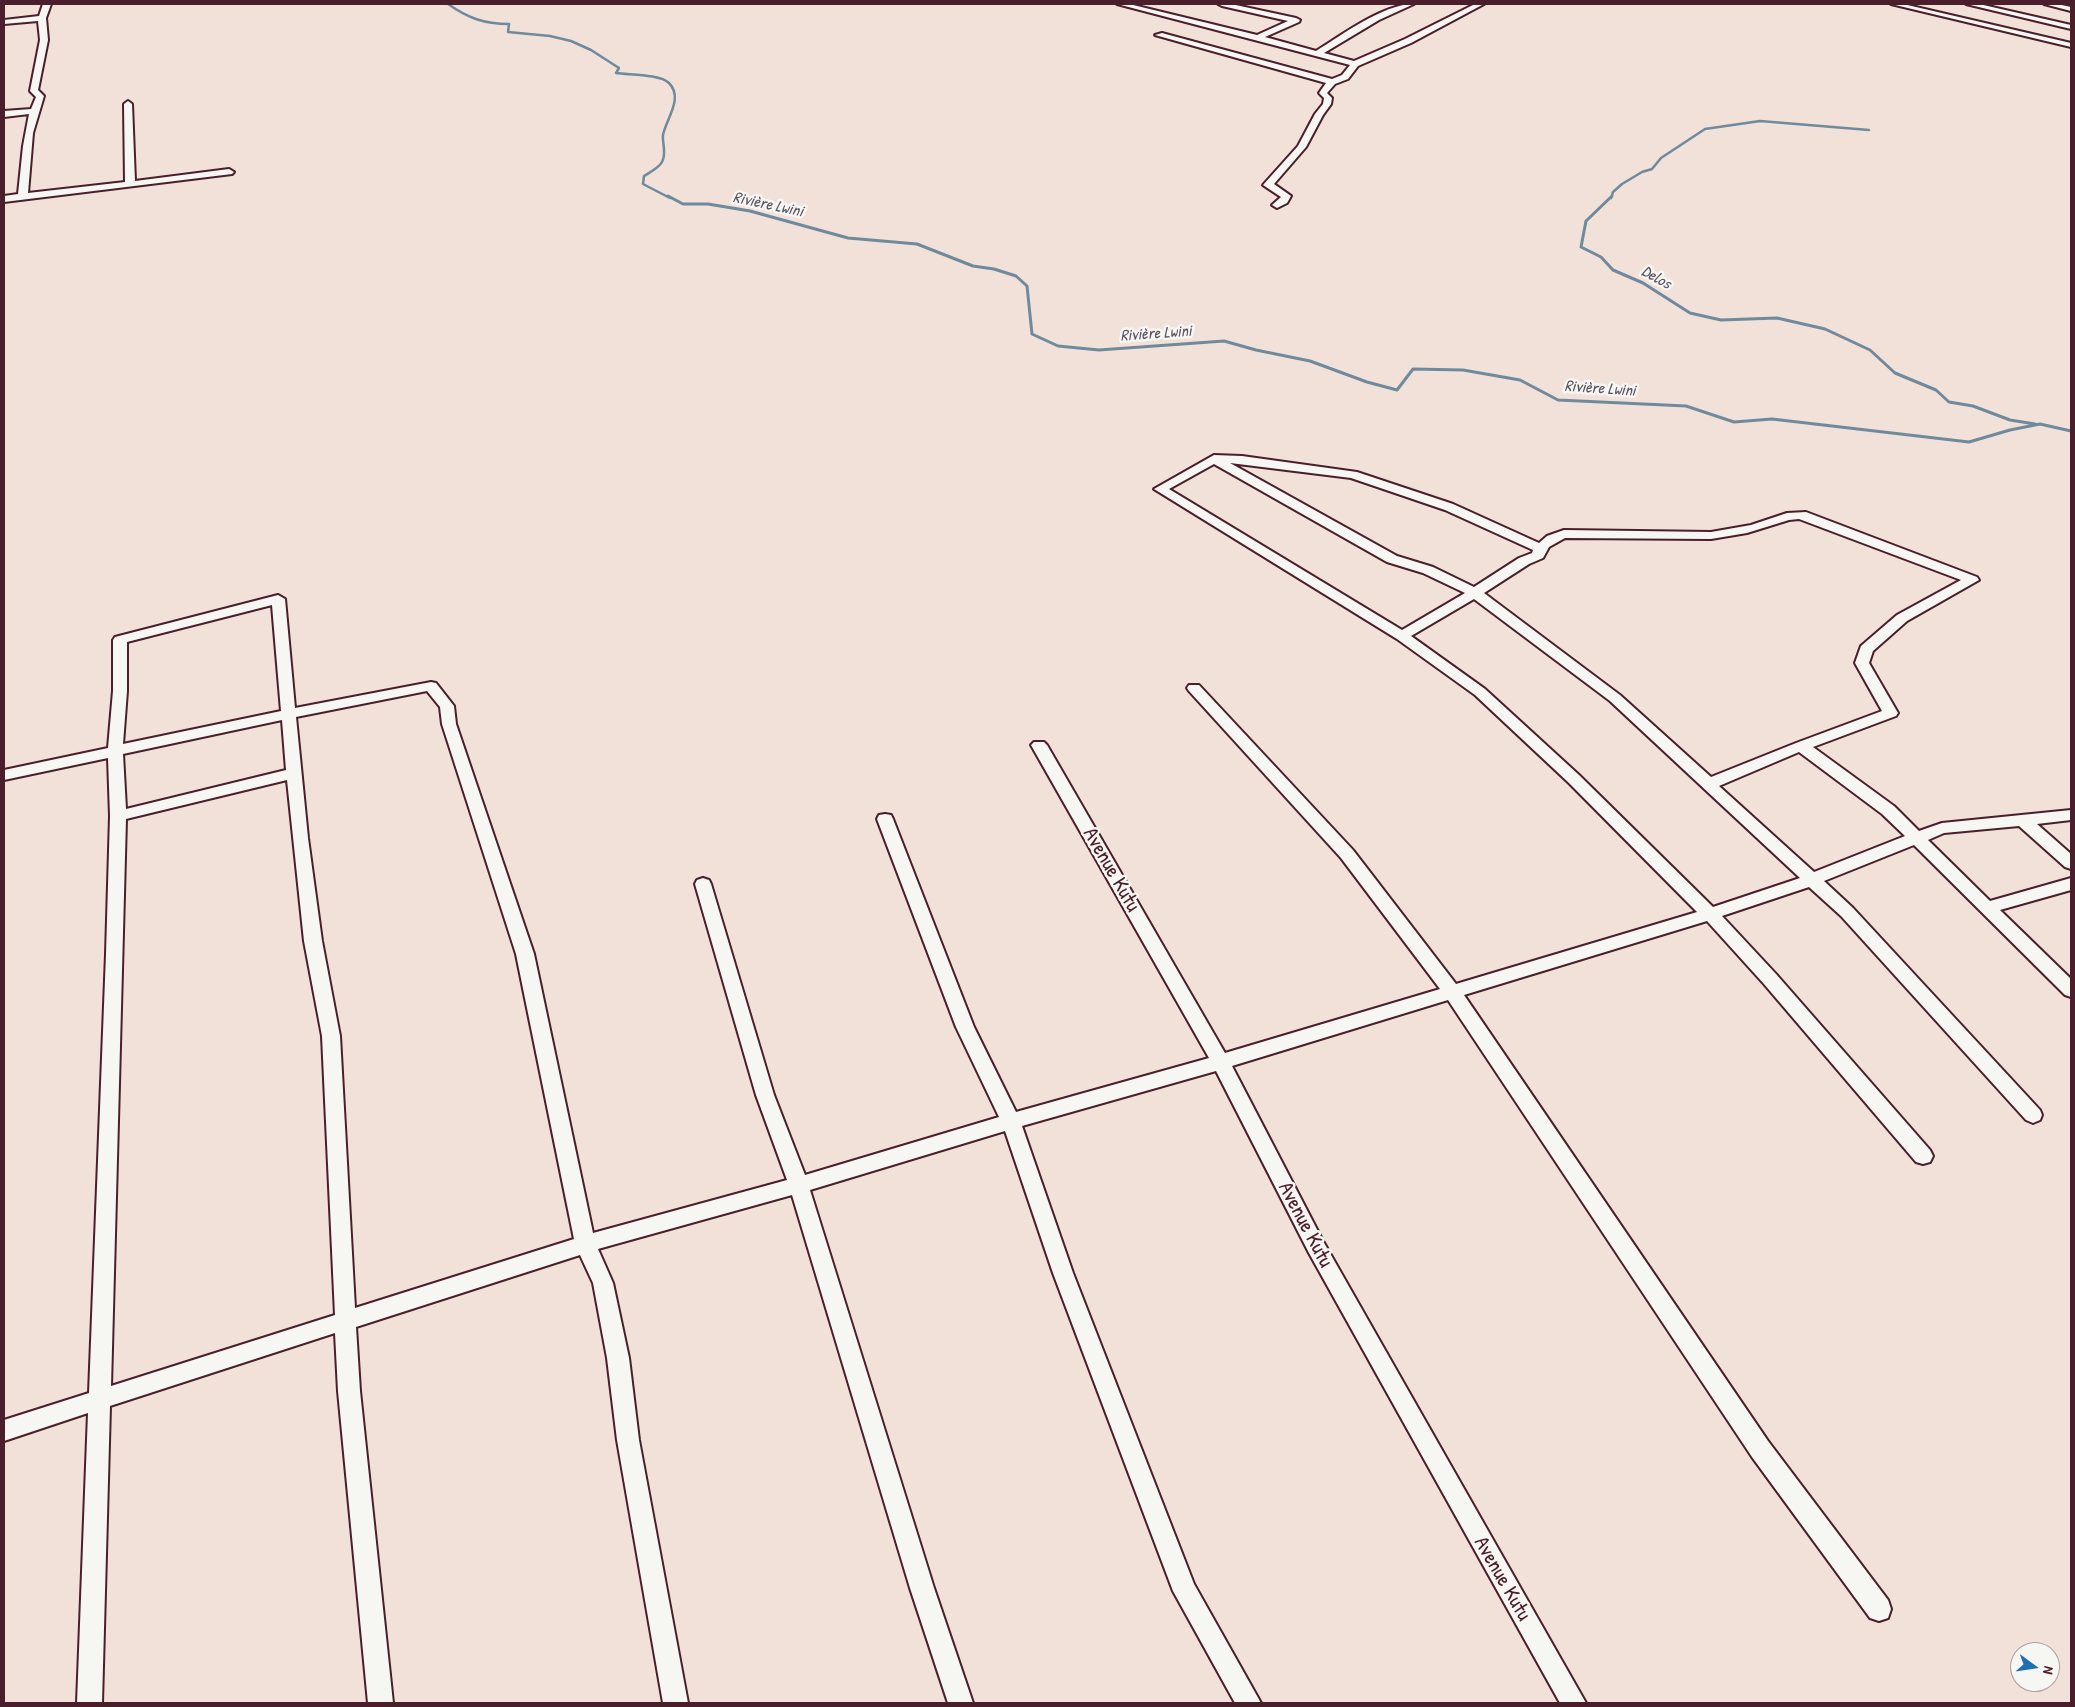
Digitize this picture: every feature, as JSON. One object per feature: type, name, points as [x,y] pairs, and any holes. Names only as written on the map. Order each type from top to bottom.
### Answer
[{"type":"street","points":[[23,197],[27,147],[34,110],[40,96],[34,91],[44,40],[42,18],[47,4]]},
{"type":"street","points":[[1121,4],[1355,64]]},
{"type":"street","points":[[1222,4],[1296,20],[1226,53]]},
{"type":"street","points":[[1318,53],[1376,18],[1410,4]]},
{"type":"street","points":[[1277,205],[1284,201],[1286,196],[1268,185],[1302,147],[1319,114],[1327,104],[1328,98],[1323,93],[1325,88],[1332,82],[1345,77],[1355,64],[1408,41],[1480,4]]},
{"type":"street","points":[[1895,4],[2071,45]]},
{"type":"street","points":[[1970,4],[2071,27]]},
{"type":"street","points":[[2048,4],[2071,9]]},
{"type":"street","points":[[4,22],[42,18]]},
{"type":"street","points":[[1160,35],[1332,82]]},
{"type":"street","points":[[128,104],[130,184]]},
{"type":"street","points":[[4,114],[34,110]]},
{"type":"street","points":[[4,200],[229,172]]},
{"type":"street","points":[[1540,548],[1449,508],[1353,475],[1242,460],[1214,460],[1160,489],[1402,636],[1480,692],[1574,778],[1710,914],[1770,979],[1923,1156]]},
{"type":"street","points":[[1214,460],[1392,559],[1428,570],[1475,593],[1615,698],[1847,912],[2034,1115]]},
{"type":"street","points":[[1402,636],[1475,593],[1524,561],[1538,555],[1540,548],[1552,538],[1564,534],[1722,535],[1763,526],[1783,516],[1793,514],[1806,516],[1972,580],[1902,618],[1866,650],[1862,664],[1891,713],[1801,746],[1709,784]]},
{"type":"street","points":[[89,1703],[115,954],[118,816],[115,752],[120,691],[120,640],[278,599],[293,773],[313,941],[331,1036],[347,1320],[349,1391],[381,1703]]},
{"type":"street","points":[[4,775],[288,714],[431,686],[447,706],[449,724],[526,954],[585,1244],[602,1282],[618,1358],[628,1440],[676,1703]]},
{"type":"street","points":[[1194,688],[1347,854],[1452,992],[1760,1449],[1879,1609]]},
{"type":"street","name":"Avenue Kutu","points":[[1039,745],[1221,1062],[1316,1247],[1574,1703]]},
{"type":"street","points":[[1801,746],[1888,810],[2071,990]]},
{"type":"street","points":[[118,816],[293,773]]},
{"type":"street","points":[[4,1430],[585,1244],[799,1185],[1011,1121],[1221,1062],[1710,914],[1811,880],[1942,828],[2071,815]]},
{"type":"street","points":[[2022,819],[2071,864]]},
{"type":"street","points":[[885,820],[965,1028],[1011,1121],[1063,1273],[1185,1591],[1249,1703]]},
{"type":"street","points":[[703,884],[765,1095],[799,1185],[922,1588],[961,1703]]},
{"type":"street","points":[[1986,908],[2071,884]]},
{"type":"waterway","name":"Rivière Lwini","points":[[448,4],[462,13],[477,19],[492,23],[509,24],[508,32],[550,36],[571,41],[591,50],[619,68],[616,73],[652,76],[669,83],[675,95],[673,109],[663,135],[663,159],[659,166],[644,176],[643,184],[670,198]]},
{"type":"waterway","name":"Delos","points":[[1612,196],[1613,192],[1622,184],[1642,172],[1652,169],[1661,158],[1705,129],[1760,121],[1869,130]]},
{"type":"waterway","name":"Rivière Lwini","points":[[668,196],[683,204],[708,204],[750,211],[848,238],[917,244],[973,266],[994,269],[1016,276],[1027,286],[1032,334],[1058,346],[1099,350],[1224,341],[1256,350],[1310,361],[1367,382],[1397,390],[1413,369],[1463,370],[1520,380],[1558,400],[1686,406],[1734,422],[1772,419],[1969,442],[2010,430],[2040,424],[2071,431]]},
{"type":"waterway","name":"Delos","points":[[1612,196],[1586,221],[1581,247],[1601,257],[1613,270],[1643,283],[1690,313],[1721,320],[1777,318],[1825,329],[1870,350],[1895,373],[1936,390],[1949,402],[1973,406],[2010,420],[2035,424]]}]
